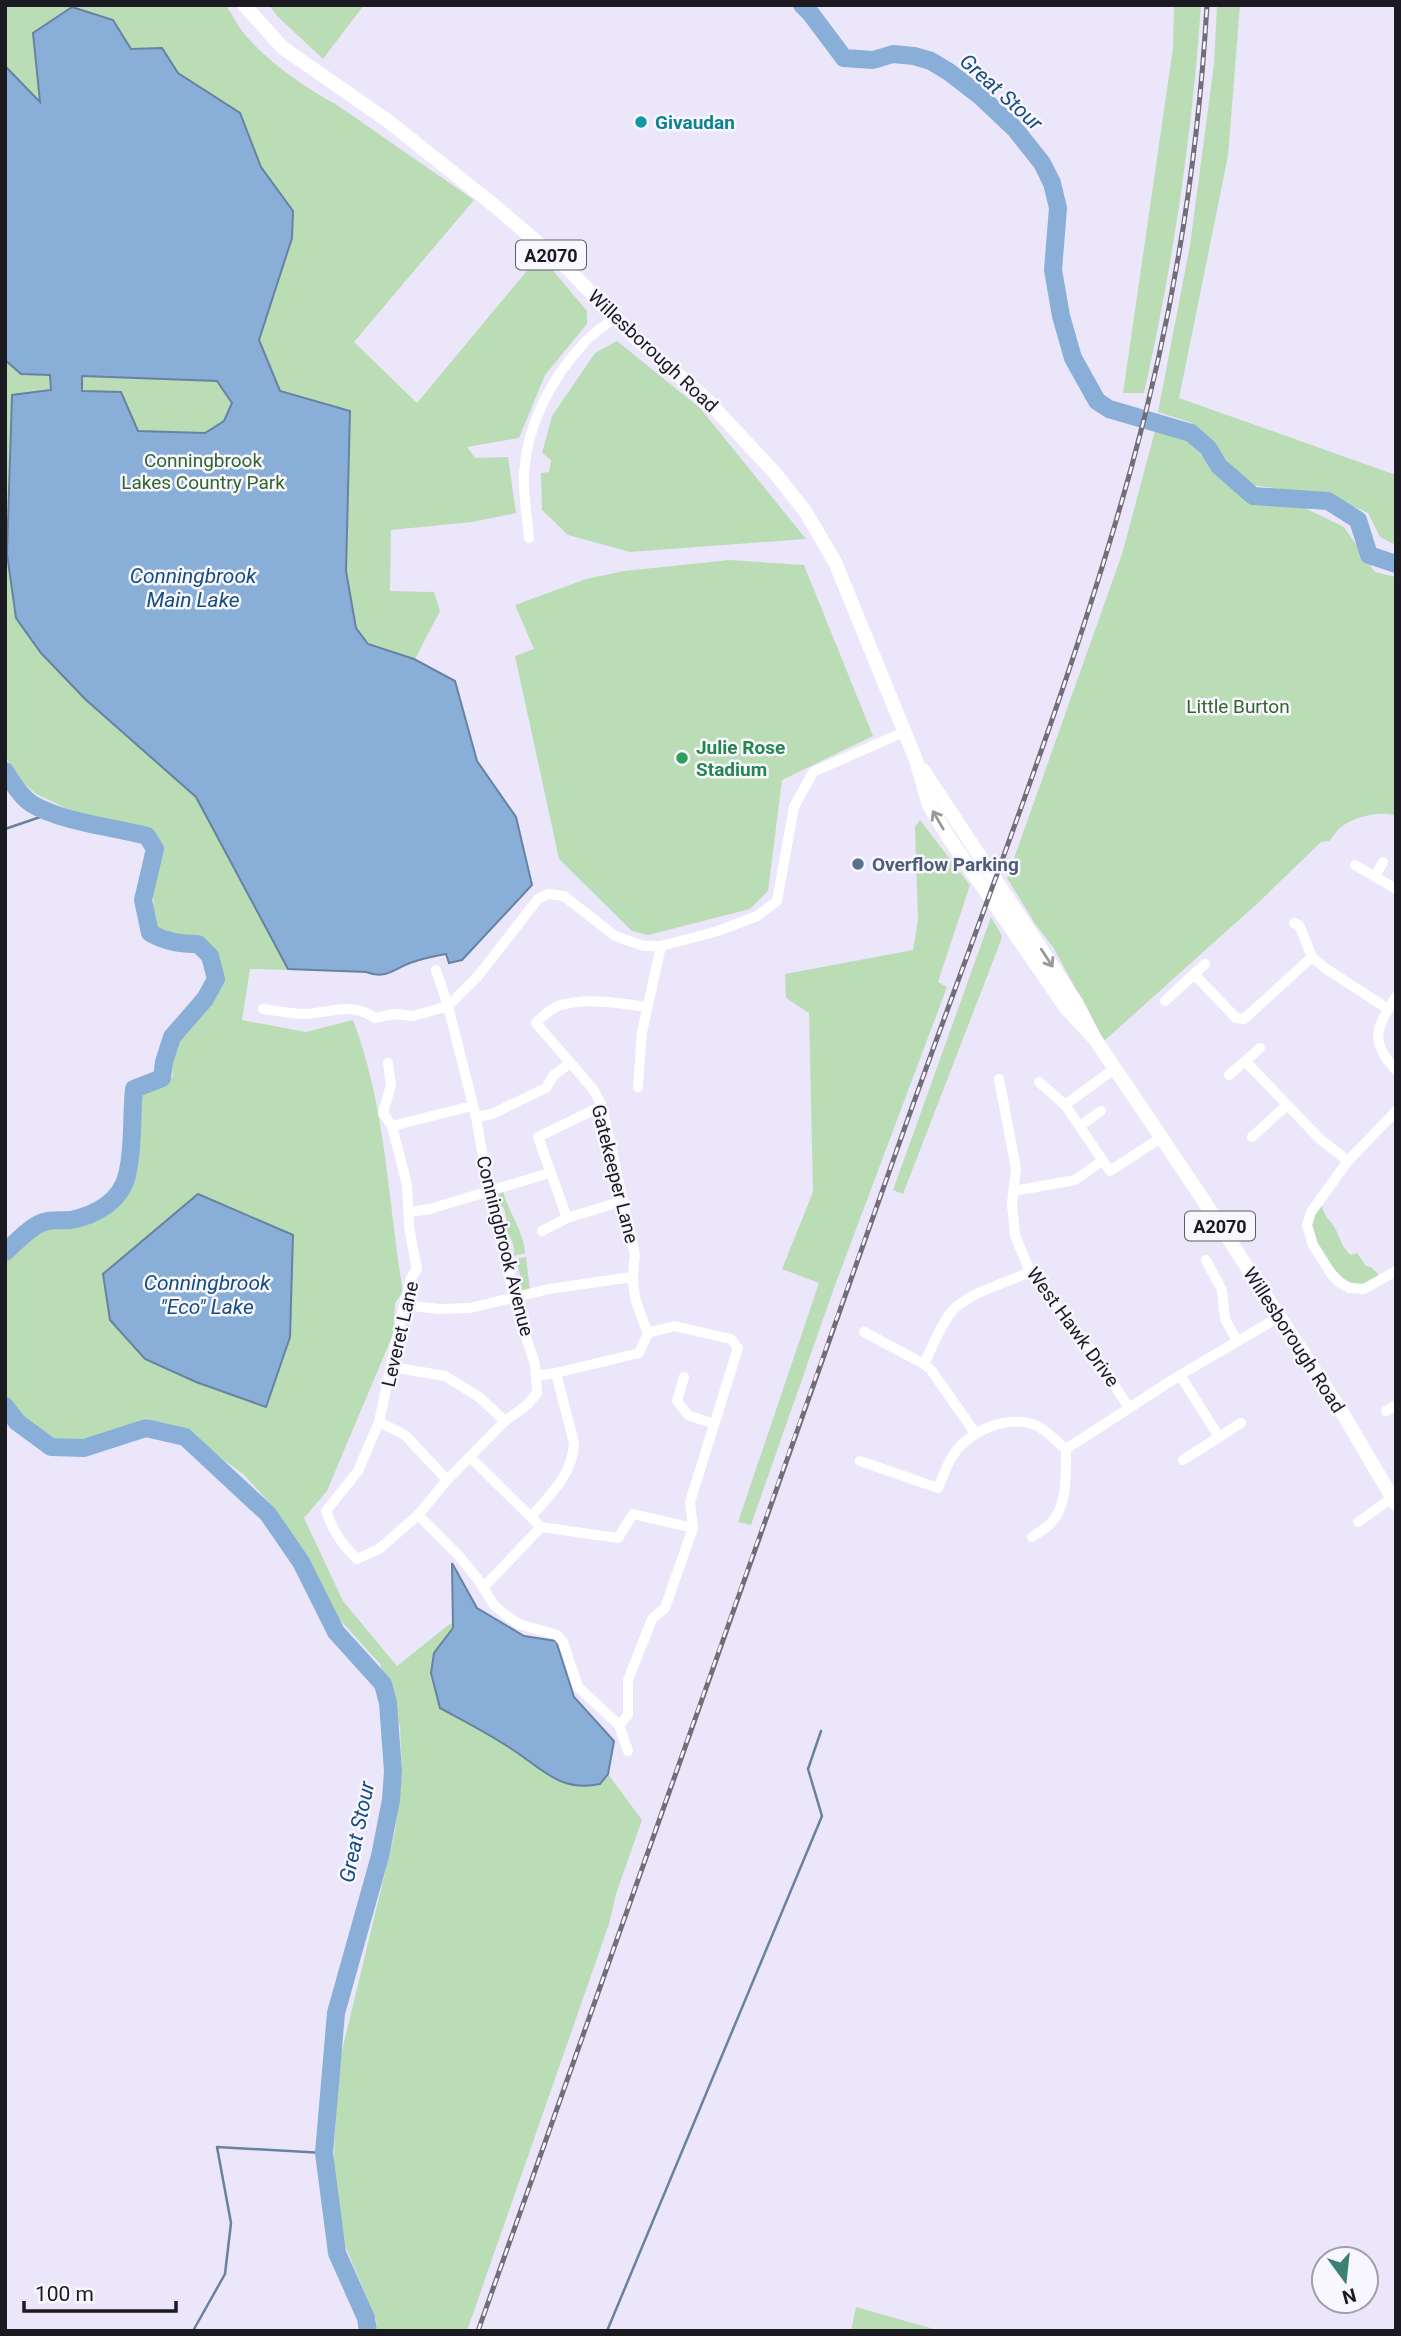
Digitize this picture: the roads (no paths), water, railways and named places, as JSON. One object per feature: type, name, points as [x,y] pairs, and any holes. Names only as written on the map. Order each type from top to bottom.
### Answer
[{"type":"main road","name":"Willesborough Road","points":[[244,5],[283,48],[388,121],[496,207],[568,270],[615,318],[706,399],[775,473],[805,511],[835,562],[916,760],[929,805],[948,838],[1066,1008],[1095,1040]]},
{"type":"main road","name":"Willesborough Road","points":[[916,760],[1076,1002],[1095,1040],[1162,1137],[1343,1414],[1394,1501]]},
{"type":"street","points":[[529,538],[524,473],[538,412],[557,377],[586,340],[615,318]]},
{"type":"street","points":[[263,1009],[304,1014],[337,1009],[364,1010],[376,1018],[394,1014],[413,1016],[448,1006],[478,976],[538,898],[548,894],[564,896],[615,936],[644,946],[661,946],[718,932],[757,916],[777,901],[794,807],[813,772],[904,732]]},
{"type":"street","points":[[1375,876],[1383,862]]},
{"type":"street","points":[[1354,865],[1396,889]]},
{"type":"street","points":[[1294,923],[1299,925],[1312,957],[1388,1009]]},
{"type":"street","points":[[638,1087],[646,1007],[661,946]]},
{"type":"street","points":[[1194,974],[1236,1018],[1244,1019],[1312,957]]},
{"type":"street","points":[[1165,1001],[1205,964]]},
{"type":"street","name":"Conningbrook Avenue","points":[[436,970],[454,1022],[513,1297],[535,1364],[536,1376]]},
{"type":"street","points":[[1396,997],[1379,1027],[1379,1048],[1396,1070]]},
{"type":"street","name":"Gatekeeper Lane","points":[[646,1007],[593,1002],[556,1007],[536,1023],[593,1089],[602,1106],[635,1255],[632,1277],[634,1297],[648,1333]]},
{"type":"street","points":[[1229,1075],[1260,1048]]},
{"type":"street","points":[[1245,1061],[1320,1139],[1348,1161]]},
{"type":"street","name":"Leveret Lane","points":[[388,1063],[391,1085],[383,1113],[392,1126],[407,1185],[409,1227],[417,1269],[411,1278],[404,1305],[379,1422],[358,1471],[326,1511],[331,1528],[340,1542],[358,1559],[379,1549],[418,1515]]},
{"type":"street","points":[[392,1126],[474,1112],[492,1114],[545,1088],[553,1076],[570,1063]]},
{"type":"street","points":[[1065,1105],[1114,1069]]},
{"type":"street","name":"West Hawk Drive","points":[[999,1079],[1016,1168],[1012,1221],[1030,1272],[1091,1349],[1129,1408]]},
{"type":"street","points":[[1040,1082],[1065,1105],[1110,1171],[1162,1137]]},
{"type":"street","points":[[1252,1137],[1287,1104]]},
{"type":"street","points":[[567,1218],[538,1137],[602,1106]]},
{"type":"street","points":[[1080,1126],[1101,1111]]},
{"type":"street","points":[[1396,1111],[1348,1161],[1307,1218],[1313,1245],[1340,1283],[1349,1288],[1360,1289],[1369,1287],[1396,1271]]},
{"type":"street","points":[[1014,1191],[1074,1180],[1102,1161]]},
{"type":"street","points":[[409,1212],[430,1209],[549,1172]]},
{"type":"street","points":[[542,1231],[567,1218],[623,1201]]},
{"type":"street","points":[[1206,1260],[1222,1290],[1226,1319],[1237,1341]]},
{"type":"street","points":[[924,1364],[936,1335],[954,1309],[971,1297],[1030,1272]]},
{"type":"street","points":[[404,1305],[439,1309],[470,1308],[575,1284],[632,1277]]},
{"type":"street","points":[[1066,1449],[1180,1375],[1279,1317]]},
{"type":"street","points":[[619,1725],[628,1714],[628,1680],[641,1641],[652,1619],[665,1608],[693,1528],[690,1502],[738,1348],[731,1339],[674,1326],[648,1333],[639,1353],[536,1376],[537,1393],[527,1405],[505,1421],[447,1480],[418,1515],[459,1556],[494,1605],[519,1624],[557,1634],[563,1642],[578,1687],[619,1725],[628,1751]]},
{"type":"street","points":[[864,1332],[931,1370],[976,1434]]},
{"type":"street","points":[[392,1367],[445,1376],[479,1397],[505,1421]]},
{"type":"street","points":[[531,1517],[565,1475],[573,1453],[572,1434],[556,1373]]},
{"type":"street","points":[[1180,1375],[1219,1437]]},
{"type":"street","points":[[684,1377],[677,1401],[688,1415],[714,1424]]},
{"type":"street","points":[[379,1422],[405,1435],[447,1480]]},
{"type":"street","points":[[860,1461],[937,1488],[954,1453],[976,1434],[997,1424],[1023,1422],[1040,1428],[1066,1449]]},
{"type":"street","points":[[1183,1460],[1241,1423]]},
{"type":"street","points":[[1032,1537],[1052,1523],[1061,1506],[1066,1476],[1066,1449]]},
{"type":"street","points":[[471,1458],[541,1527],[618,1538],[633,1514],[693,1528]]},
{"type":"street","points":[[1357,1522],[1394,1501]]},
{"type":"street","points":[[483,1588],[502,1560],[541,1527]]},
{"type":"water","name":"Conningbrook Main Lake","points":[[72,7],[113,20],[131,49],[162,48],[178,73],[240,113],[261,167],[293,211],[292,238],[259,340],[280,391],[350,411],[346,571],[356,628],[368,644],[414,659],[455,681],[477,761],[516,817],[532,885],[462,960],[449,963],[446,954],[406,964],[380,975],[288,969],[196,797],[85,699],[41,653],[16,618],[7,554],[12,395],[51,390],[50,375],[21,374],[5,360],[5,66],[40,102],[33,33]],"holes":[[[82,376],[217,381],[232,403],[224,421],[205,433],[138,431],[121,392],[82,391]]]},
{"type":"water","name":"Conningbrook \"Eco\" Lake","points":[[198,1194],[293,1235],[290,1337],[266,1407],[196,1382],[145,1359],[110,1320],[103,1274]]},
{"type":"water","points":[[452,1563],[477,1608],[524,1636],[556,1641],[574,1697],[614,1741],[608,1774],[600,1784],[572,1785],[550,1776],[491,1736],[440,1708],[431,1673],[434,1653],[453,1628]]},
{"type":"waterway","name":"Great Stour","points":[[802,5],[844,58],[873,60],[893,54],[914,56],[931,61],[949,72],[979,95],[1015,129],[1042,163],[1052,183],[1058,208],[1053,270],[1061,316],[1073,358],[1097,401],[1109,409],[1191,433],[1208,448],[1219,466],[1253,496],[1328,501],[1358,520],[1369,555],[1396,564]]},
{"type":"waterway","name":"Great Stour","points":[[5,771],[24,797],[44,810],[73,820],[147,836],[155,849],[143,900],[150,933],[173,942],[198,944],[210,956],[216,979],[205,999],[172,1037],[162,1078],[134,1089],[129,1164],[119,1192],[106,1205],[89,1215],[39,1224],[5,1252]]},
{"type":"waterway","points":[[5,829],[52,813]]},
{"type":"waterway","name":"Great Stour","points":[[5,1406],[17,1422],[51,1447],[84,1448],[146,1428],[185,1437],[268,1514],[301,1562],[336,1632],[383,1684],[388,1703],[393,1771],[391,1800],[380,1856],[336,2013],[324,2153],[337,2253],[366,2318],[368,2331]]},
{"type":"waterway","points":[[607,2331],[822,1816],[808,1769],[821,1731]]},
{"type":"waterway","points":[[193,2331],[225,2274],[231,2223],[217,2147],[324,2153]]},
{"type":"railway","points":[[478,2331],[851,1277],[1053,716],[1108,549],[1147,409],[1182,237],[1197,121],[1207,5]]},
{"type":"place","name":"Givaudan","points":[[641,122]]},
{"type":"place","name":"Julie Rose Stadium","points":[[682,758]]},
{"type":"place","name":"Overflow Parking","points":[[858,864]]},
{"type":"park label","name":"Conningbrook Lakes Country Park","points":[[203,471]]},
{"type":"park label","name":"Little Burton","points":[[1238,706]]}]
